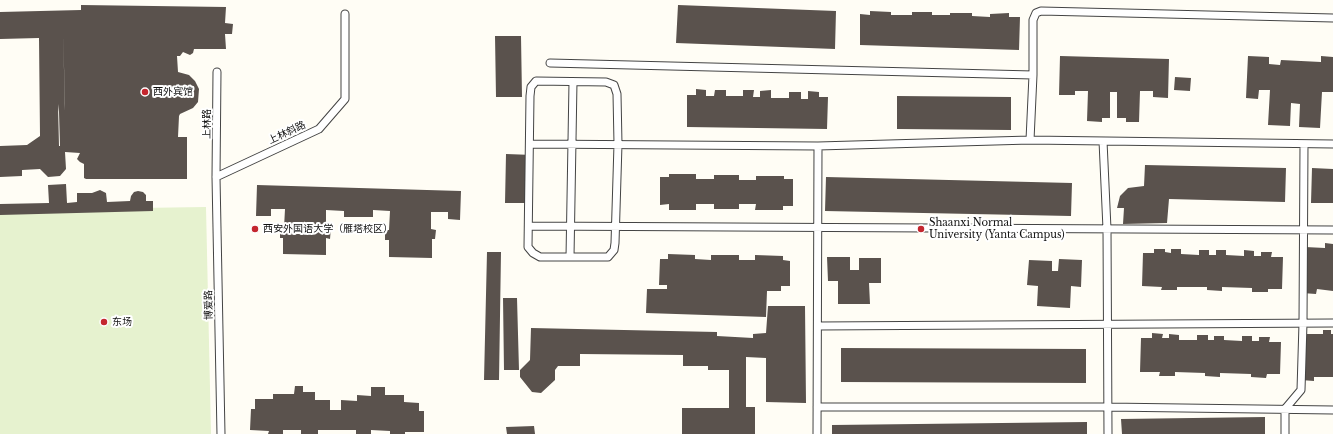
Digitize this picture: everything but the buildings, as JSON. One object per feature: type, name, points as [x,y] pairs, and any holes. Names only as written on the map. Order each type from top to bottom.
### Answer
[{"type":"lane","points":[[1030,140],[1033,75],[1033,20],[1036,13],[1041,11],[1333,18]]},
{"type":"lane","name":"上林斜路","points":[[216,177],[319,130],[345,99],[345,14]]},
{"type":"lane","points":[[550,63],[1033,75]]},
{"type":"lane","name":"上林路","points":[[216,177],[217,72]]},
{"type":"lane","points":[[536,81],[573,82],[606,82],[614,85],[617,94],[618,144],[614,250],[608,257],[540,257],[533,253],[528,247],[531,87],[536,81]]},
{"type":"lane","points":[[570,257],[573,82]]},
{"type":"lane","points":[[530,144],[818,146],[1030,140],[1333,144]]},
{"type":"lane","points":[[1103,141],[1107,229],[1108,434]]},
{"type":"lane","points":[[1285,434],[1285,410],[1300,390],[1304,144]]},
{"type":"lane","points":[[817,434],[818,146]]},
{"type":"lane","name":"博爱路","points":[[216,177],[221,434]]},
{"type":"lane","points":[[529,226],[1333,230]]},
{"type":"lane","points":[[818,326],[1107,323],[1333,323]]},
{"type":"lane","points":[[817,407],[1107,407],[1333,410]]},
{"type":"green space","name":"东场","points":[[206,207],[211,434],[0,434],[0,210]]},
{"type":"place","name":"西外宾馆","points":[[145,92]]},
{"type":"place","name":"西安外国语大学（雁塔校区）","points":[[255,229]]},
{"type":"place","name":"Shaanxi Normal University (Yanta Campus)","points":[[921,229]]},
{"type":"place","name":"东场","points":[[104,322]]}]
